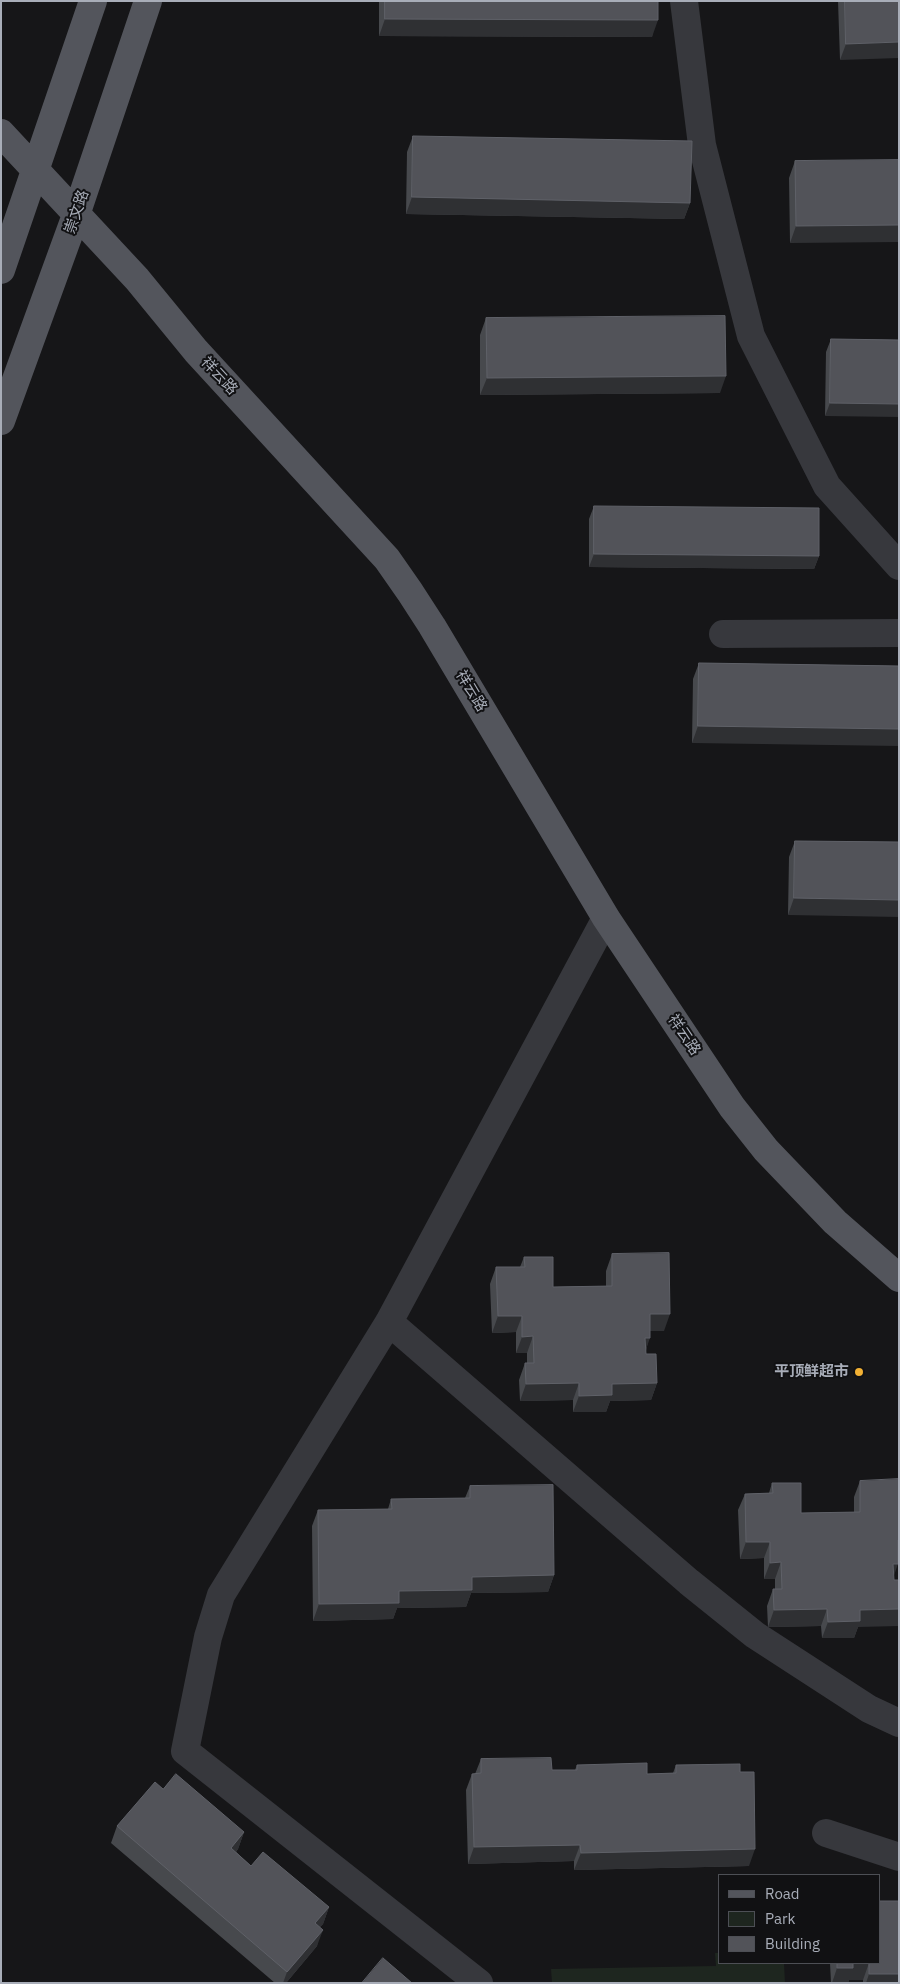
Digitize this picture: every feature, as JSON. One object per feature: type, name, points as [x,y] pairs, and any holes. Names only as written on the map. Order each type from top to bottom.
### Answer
[{"type":"main road","points":[[1,270],[93,1]]},
{"type":"main road","name":"崇文路","points":[[1,421],[76,215],[148,1]]},
{"type":"main road","name":"祥云路","points":[[1,133],[137,279],[196,351],[386,559],[432,626],[606,918],[732,1107],[766,1150],[835,1222],[899,1278]]},
{"type":"street","points":[[684,1],[702,145],[751,336],[828,486],[899,566]]},
{"type":"street","points":[[723,634],[899,633]]},
{"type":"street","points":[[479,1983],[185,1752],[208,1637],[221,1595],[389,1322],[606,918]]},
{"type":"street","points":[[389,1322],[689,1582],[755,1635],[870,1709],[899,1723]]},
{"type":"street","points":[[826,1833],[899,1857]]},
{"type":"green space","points":[[715,1953],[718,1953],[718,1964],[784,1964],[785,1983],[552,1983],[551,1969],[716,1966]]},
{"type":"building","points":[[385,1],[658,1],[658,20],[385,19]]},
{"type":"building","points":[[845,1],[899,1],[899,42],[846,44]]},
{"type":"building","points":[[413,136],[692,141],[690,203],[412,197]]},
{"type":"building","points":[[899,160],[899,225],[796,226],[795,161]]},
{"type":"building","points":[[725,316],[726,376],[487,378],[486,318]]},
{"type":"building","points":[[831,339],[899,340],[899,404],[830,403]]},
{"type":"building","points":[[594,506],[819,508],[819,556],[594,554]]},
{"type":"building","points":[[699,663],[899,666],[899,729],[698,726]]},
{"type":"building","points":[[795,841],[899,842],[899,900],[794,898]]},
{"type":"building","points":[[669,1253],[670,1314],[650,1314],[650,1338],[645,1338],[646,1354],[656,1354],[657,1383],[612,1384],[612,1395],[579,1396],[579,1383],[526,1384],[525,1363],[534,1363],[533,1336],[522,1337],[522,1316],[498,1316],[496,1267],[525,1267],[524,1257],[553,1257],[553,1287],[612,1286],[612,1254]]},
{"type":"building","points":[[899,1479],[898,1564],[893,1564],[894,1580],[899,1580],[899,1609],[860,1610],[860,1621],[828,1622],[827,1609],[774,1610],[773,1589],[782,1589],[781,1562],[770,1563],[770,1542],[746,1542],[745,1494],[773,1493],[772,1483],[801,1483],[801,1513],[860,1512],[860,1481]]},
{"type":"building","points":[[553,1485],[554,1575],[472,1577],[472,1590],[399,1591],[399,1603],[319,1604],[318,1510],[392,1509],[391,1499],[470,1498],[470,1486]]},
{"type":"building","points":[[551,1758],[552,1770],[577,1770],[577,1765],[647,1763],[647,1774],[676,1773],[676,1765],[740,1764],[740,1772],[754,1772],[755,1849],[581,1853],[580,1845],[474,1847],[472,1774],[481,1773],[481,1759]]},
{"type":"building","points":[[176,1774],[244,1832],[231,1848],[251,1866],[263,1852],[329,1907],[315,1923],[323,1930],[287,1972],[117,1826],[155,1782],[163,1789]]},
{"type":"building","points":[[880,1901],[899,1901],[899,1974],[869,1974],[869,1964],[880,1964]]},
{"type":"building","points":[[383,1958],[412,1983],[362,1983]]},
{"type":"building","points":[[837,1964],[853,1964],[853,1968],[837,1968]]},
{"type":"place","name":"平顶鲜超市","points":[[859,1372]]}]
